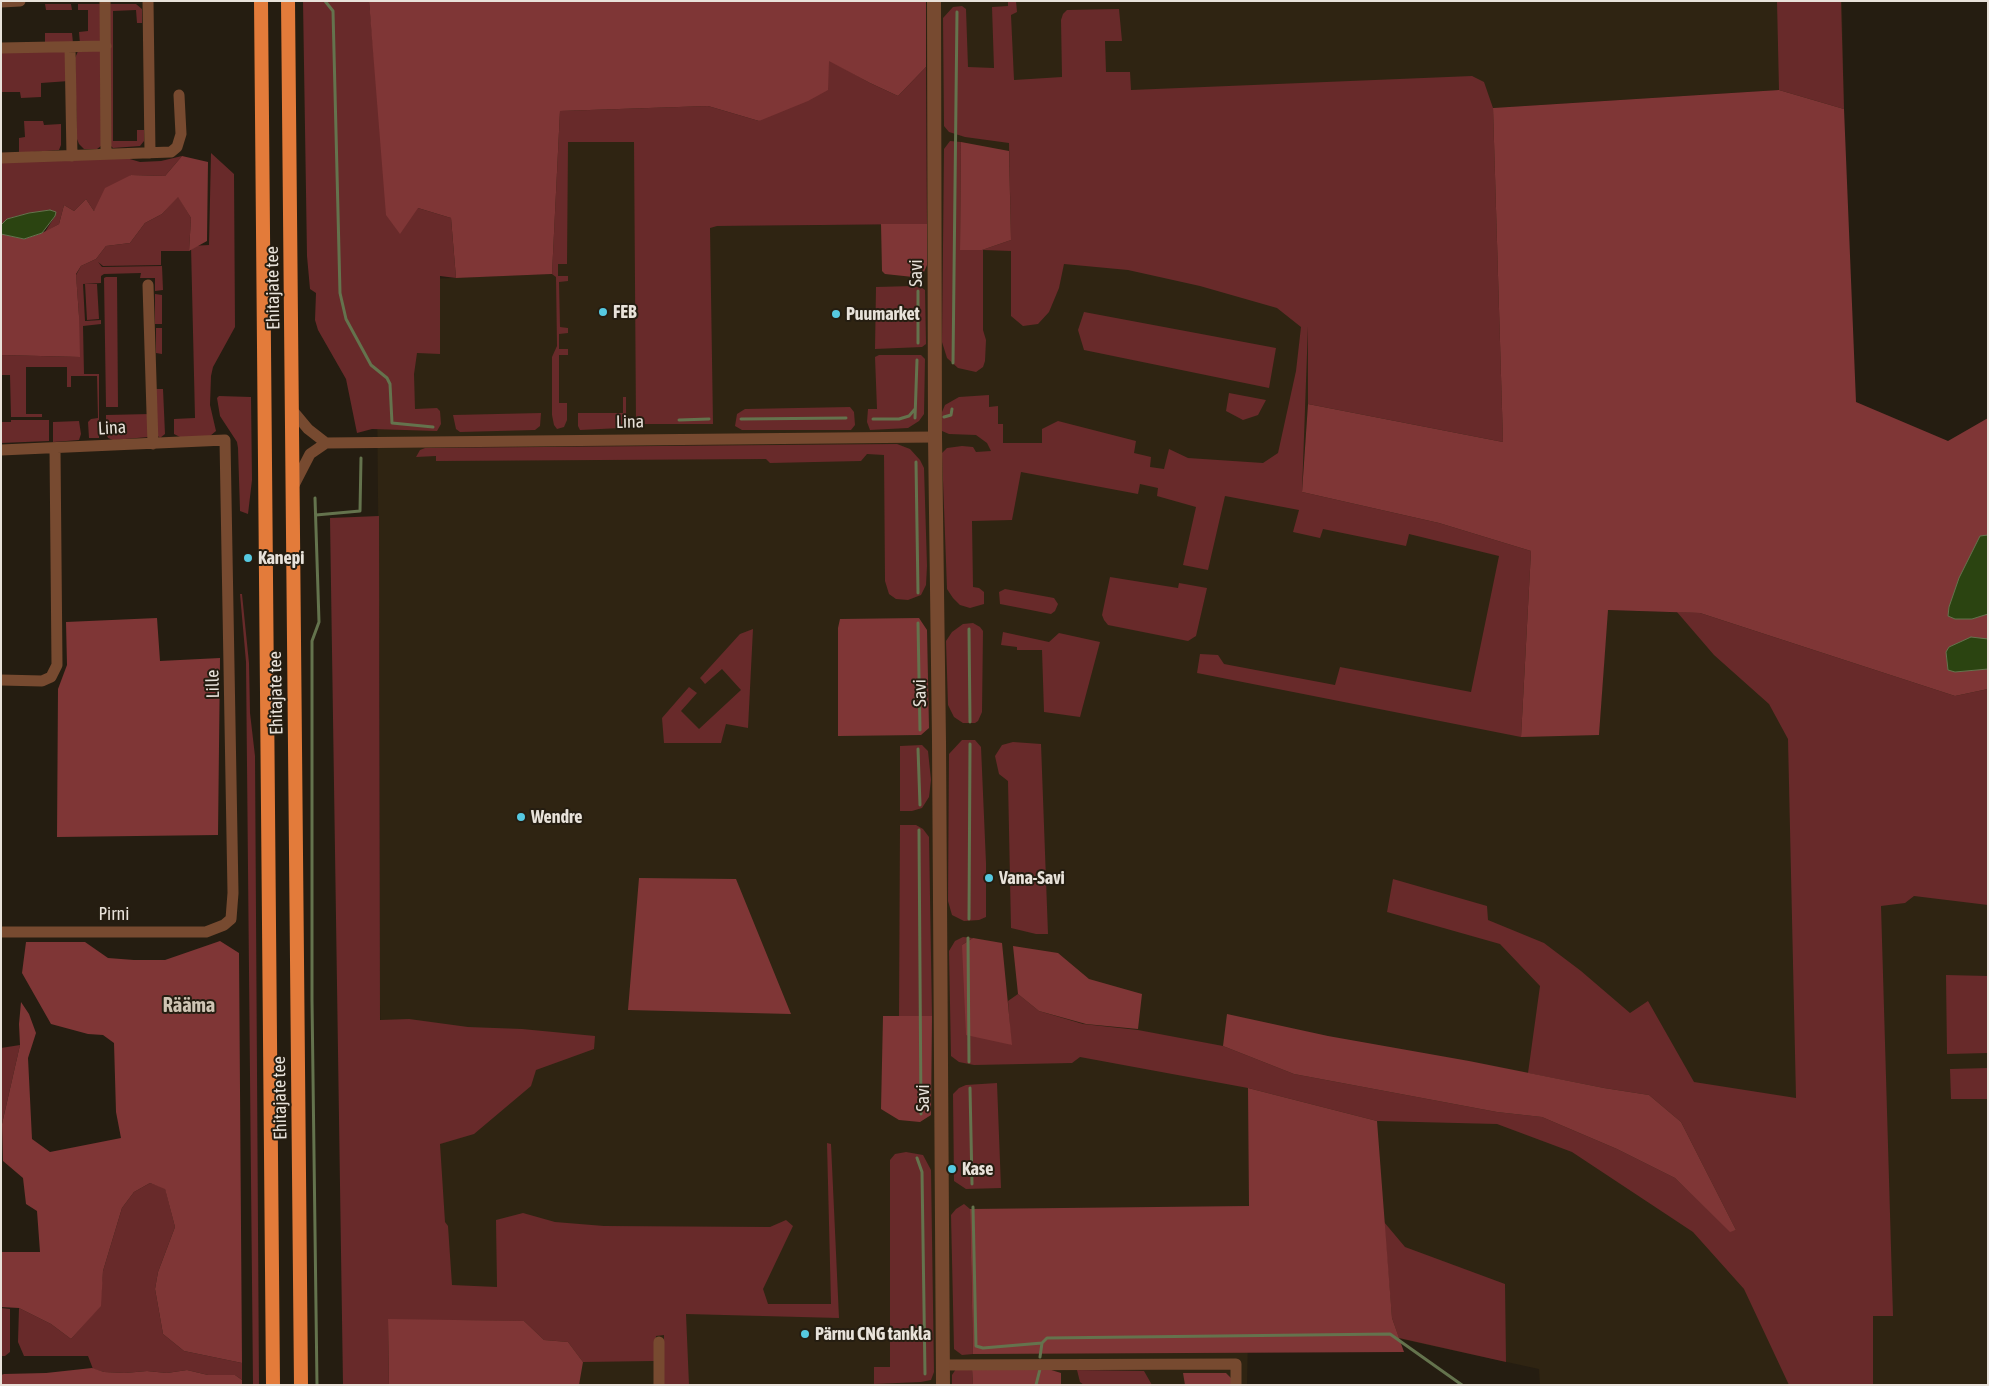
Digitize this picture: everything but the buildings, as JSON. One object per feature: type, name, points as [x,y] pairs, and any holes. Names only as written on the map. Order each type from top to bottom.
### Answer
[{"type":"highway","name":"Ehitajate tee","points":[[261,1],[274,1385]]},
{"type":"highway","name":"Ehitajate tee","points":[[288,1],[301,1385]]},
{"type":"street","points":[[1,2],[20,1]]},
{"type":"street","points":[[105,1],[106,154]]},
{"type":"street","points":[[148,1],[150,153]]},
{"type":"street","name":"Savi","points":[[934,1],[935,437],[943,1385]]},
{"type":"street","points":[[1,48],[106,46]]},
{"type":"street","points":[[70,47],[72,156]]},
{"type":"street","points":[[1,158],[171,152],[177,147],[181,134],[179,95]]},
{"type":"street","points":[[148,285],[153,444]]},
{"type":"street","points":[[293,411],[308,429],[326,443],[310,454],[293,488]]},
{"type":"street","name":"Lina","points":[[326,443],[935,437]]},
{"type":"street","name":"Lina","points":[[1,450],[226,440]]},
{"type":"street","name":"Lille","points":[[224,925],[231,918],[233,893],[226,440]]},
{"type":"street","points":[[1,680],[42,681],[51,677],[57,665],[55,449]]},
{"type":"street","name":"Pirni","points":[[1,932],[206,932],[224,925]]},
{"type":"street","points":[[659,1342],[659,1385]]},
{"type":"street","points":[[943,1365],[1236,1364],[1236,1385]]},
{"type":"shaded area","points":[[303,1],[369,1],[378,98],[418,208],[451,218],[456,278],[440,276],[440,354],[417,353],[414,374],[415,409],[437,408],[440,411],[441,424],[437,431],[372,429],[357,433],[346,379],[318,330],[315,320],[316,293],[310,289],[307,256]]},
{"type":"shaded area","points":[[369,1],[926,1],[926,67],[898,96],[829,61],[828,90],[808,101],[759,121],[708,106],[560,111],[552,274],[456,278],[451,218],[418,208],[400,234],[386,215]]},
{"type":"shaded area","points":[[926,1],[1842,1],[1844,109],[1779,90],[1493,108],[1503,442],[1308,404],[1302,492],[1439,523],[1531,551],[1521,736],[1599,734],[1607,610],[1700,613],[1955,696],[1988,689],[1988,1385],[1540,1385],[1539,1369],[1396,1338],[1248,1338],[1247,1385],[389,1385],[380,1005],[380,714],[376,281],[552,274],[560,111],[708,106],[718,226],[927,224]]},
{"type":"shaded area","points":[[1008,1],[1016,1],[1017,12],[1011,15],[1014,80],[1062,77],[1061,20],[1067,10],[1119,9],[1122,41],[1105,41],[1106,72],[1130,72],[1131,90],[1472,76],[1484,82],[1493,108],[1503,442],[1308,404],[1308,326],[1302,492],[1439,523],[1531,551],[1521,737],[1197,673],[1200,654],[1218,655],[1224,664],[1335,685],[1340,667],[1471,692],[1499,556],[1409,534],[1406,546],[1323,529],[1320,538],[1293,532],[1299,510],[1225,496],[1208,570],[1183,565],[1196,507],[1157,496],[1158,488],[1140,484],[1138,494],[1021,472],[1012,520],[972,521],[973,587],[979,588],[984,592],[984,604],[970,608],[960,605],[953,598],[947,589],[942,453],[947,448],[962,446],[973,447],[976,452],[991,451],[987,443],[976,435],[949,434],[942,431],[942,412],[945,405],[959,397],[989,395],[989,407],[998,406],[998,424],[1003,424],[1003,443],[1042,443],[1042,429],[1058,421],[1136,441],[1134,453],[1151,457],[1150,467],[1164,469],[1169,449],[1188,458],[1263,463],[1278,453],[1296,371],[1301,327],[1277,308],[1200,286],[1128,270],[1064,264],[1059,288],[1049,312],[1038,324],[1023,326],[1011,316],[1011,251],[983,250],[983,330],[986,340],[983,367],[976,372],[958,368],[947,358],[942,342],[944,149],[950,141],[961,142],[960,250],[982,250],[1011,240],[1009,143],[965,137],[949,132],[944,126],[943,18],[953,7],[962,6],[966,9],[968,67],[994,68],[992,7],[1008,6]]},
{"type":"shaded area","points":[[1777,1],[1841,1],[1844,109],[1779,90]]},
{"type":"shaded area","points":[[45,4],[71,4],[72,10],[46,10]]},
{"type":"shaded area","points":[[78,4],[101,4],[100,41],[80,44],[79,32],[88,31],[88,10],[78,10]]},
{"type":"shaded area","points":[[109,4],[136,4],[142,9],[142,23],[137,23],[136,10],[113,11],[113,141],[137,141],[137,130],[144,130],[144,141],[140,146],[113,148],[110,145]]},
{"type":"shaded area","points":[[45,33],[72,33],[73,43],[45,44]]},
{"type":"shaded area","points":[[79,49],[97,49],[101,52],[101,146],[97,149],[84,149],[77,139],[75,58]]},
{"type":"shaded area","points":[[1,52],[66,52],[69,81],[41,83],[41,97],[21,98],[20,92],[1,92]]},
{"type":"shaded area","points":[[829,60],[898,96],[926,67],[927,224],[717,226],[710,228],[713,424],[636,424],[634,142],[568,142],[567,264],[558,264],[558,276],[568,276],[568,281],[559,282],[560,327],[568,328],[568,333],[559,334],[559,349],[568,349],[568,355],[559,355],[559,403],[567,403],[567,420],[564,427],[557,429],[552,415],[552,357],[557,346],[556,277],[552,274],[560,111],[708,106],[759,121]]},
{"type":"shaded area","points":[[1779,90],[1844,109],[1856,402],[1948,441],[1988,418],[1988,689],[1955,696],[1700,613],[1608,610],[1599,735],[1521,737],[1531,551],[1439,523],[1302,492],[1308,404],[1503,442],[1493,108]]},
{"type":"shaded area","points":[[24,121],[43,121],[44,125],[61,124],[61,145],[59,150],[19,153],[19,138],[25,137]]},
{"type":"shaded area","points":[[961,142],[1009,151],[1011,240],[982,250],[960,250]]},
{"type":"shaded area","points":[[211,153],[234,174],[235,327],[213,367],[211,376],[210,405],[216,431],[210,436],[182,438],[174,434],[174,419],[195,418],[191,246],[209,245]]},
{"type":"shaded area","points":[[182,156],[165,176],[131,175],[94,211],[86,199],[74,211],[64,205],[59,224],[45,232],[55,216],[50,210],[7,219],[1,225],[1,162],[123,157],[140,162],[161,161]]},
{"type":"shaded area","points":[[182,156],[208,162],[207,241],[189,251],[191,218],[178,197],[162,214],[145,223],[130,243],[106,246],[96,259],[81,266],[76,274],[80,357],[1,355],[1,234],[24,239],[42,233],[59,224],[64,205],[74,211],[86,199],[94,211],[105,188],[131,175],[165,176]]},
{"type":"shaded area","points":[[178,196],[191,218],[189,251],[161,251],[161,265],[103,266],[98,262],[102,267],[162,266],[163,290],[155,291],[155,278],[140,278],[141,273],[104,274],[101,276],[101,283],[83,284],[85,321],[101,320],[101,324],[83,326],[84,374],[99,374],[99,438],[89,438],[88,422],[91,419],[98,418],[97,376],[71,376],[71,387],[67,387],[67,367],[26,367],[26,414],[42,414],[42,417],[11,417],[10,375],[1,375],[1,355],[79,357],[76,275],[81,266],[96,259],[106,246],[130,243],[145,223],[162,214]]},
{"type":"shaded area","points":[[50,210],[56,212],[55,216],[42,233],[24,239],[1,234],[1,225],[7,219]]},
{"type":"shaded area","points":[[881,224],[927,224],[927,265],[924,272],[913,277],[885,274],[882,271]]},
{"type":"shaded area","points":[[117,277],[118,407],[106,407],[104,278]]},
{"type":"shaded area","points":[[85,284],[97,284],[99,319],[87,320]]},
{"type":"shaded area","points":[[913,286],[925,290],[926,344],[922,347],[875,349],[876,287]]},
{"type":"shaded area","points":[[155,294],[162,295],[162,324],[155,324]]},
{"type":"shaded area","points":[[1084,312],[1276,348],[1269,388],[1084,350],[1078,330]]},
{"type":"shaded area","points":[[156,328],[162,328],[162,354],[156,353]]},
{"type":"shaded area","points":[[879,355],[921,355],[925,359],[924,414],[919,421],[908,428],[870,430],[867,422],[868,409],[877,409],[875,357]]},
{"type":"shaded area","points":[[156,389],[163,389],[165,434],[160,438],[156,434]]},
{"type":"shaded area","points":[[1229,393],[1266,400],[1258,415],[1243,420],[1226,411]]},
{"type":"shaded area","points":[[219,396],[251,397],[252,480],[248,514],[240,511],[237,442],[220,416],[217,398]]},
{"type":"shaded area","points":[[623,397],[626,397],[626,418],[621,428],[580,430],[578,426],[578,413],[623,413]]},
{"type":"shaded area","points":[[850,407],[854,412],[855,425],[851,430],[742,430],[735,426],[737,414],[745,409]]},
{"type":"shaded area","points":[[541,413],[540,426],[535,430],[460,432],[456,429],[453,415]]},
{"type":"shaded area","points":[[150,414],[149,437],[113,440],[108,438],[106,433],[106,415]]},
{"type":"shaded area","points":[[11,420],[49,420],[49,441],[1,443],[1,422],[11,422]]},
{"type":"shaded area","points":[[79,421],[81,434],[79,440],[53,442],[53,422]]},
{"type":"shaded area","points":[[897,444],[910,449],[920,460],[924,468],[926,585],[921,595],[908,600],[896,599],[889,594],[885,581],[884,455],[867,454],[861,461],[770,463],[766,459],[436,461],[436,456],[416,457],[420,450],[425,448]]},
{"type":"shaded area","points":[[379,516],[380,1020],[409,1019],[468,1027],[522,1029],[595,1036],[594,1049],[536,1070],[531,1086],[474,1134],[440,1144],[445,1222],[448,1226],[452,1285],[497,1287],[496,1220],[523,1213],[555,1222],[604,1226],[770,1227],[786,1220],[793,1226],[763,1289],[768,1304],[831,1304],[827,1143],[831,1144],[839,1318],[686,1314],[689,1385],[664,1385],[664,1335],[656,1336],[654,1361],[583,1362],[568,1342],[544,1340],[524,1321],[388,1320],[389,1385],[343,1385],[330,518]]},
{"type":"shaded area","points":[[1988,535],[1988,614],[1972,619],[1955,619],[1948,616],[1949,607],[1959,578],[1980,536]]},
{"type":"shaded area","points":[[1110,577],[1178,588],[1179,583],[1207,588],[1196,636],[1188,641],[1108,625],[1102,615]]},
{"type":"shaded area","points":[[1005,589],[1054,598],[1058,604],[1055,611],[1051,614],[1000,604],[999,592]]},
{"type":"shaded area","points":[[240,594],[242,594],[249,663],[250,713],[255,756],[259,1385],[253,1385],[246,662]]},
{"type":"shaded area","points":[[1677,612],[1700,613],[1955,696],[1988,689],[1988,905],[1914,896],[1905,903],[1881,906],[1893,1316],[1873,1316],[1873,1385],[1789,1385],[1744,1289],[1693,1232],[1572,1152],[1497,1124],[1377,1121],[1248,1088],[1080,1057],[1072,1063],[974,1065],[959,1062],[951,1056],[949,951],[955,941],[963,937],[973,938],[962,945],[1011,1045],[1008,1001],[1018,994],[1039,1011],[1083,1024],[1138,1030],[1223,1046],[1294,1074],[1497,1112],[1542,1117],[1617,1149],[1675,1178],[1730,1231],[1736,1230],[1681,1122],[1649,1095],[1528,1073],[1540,986],[1500,944],[1387,912],[1393,879],[1487,906],[1488,920],[1544,943],[1581,971],[1630,1013],[1648,1001],[1694,1082],[1796,1098],[1788,739],[1769,704],[1714,655]]},
{"type":"shaded area","points":[[157,618],[160,661],[220,658],[218,835],[57,837],[58,689],[67,665],[66,622]]},
{"type":"shaded area","points":[[919,618],[927,630],[929,728],[921,735],[838,736],[838,628],[840,619]]},
{"type":"shaded area","points":[[973,623],[983,631],[982,712],[975,723],[963,723],[954,717],[948,705],[946,641],[952,632],[963,624]]},
{"type":"shaded area","points":[[753,629],[748,728],[726,724],[721,743],[664,743],[662,718],[689,687],[697,693],[681,711],[699,729],[741,690],[722,669],[705,684],[700,678],[740,634]]},
{"type":"shaded area","points":[[1003,632],[1049,642],[1059,633],[1100,642],[1080,717],[1044,712],[1042,650],[1017,650],[1017,647],[1001,645]]},
{"type":"shaded area","points":[[1971,637],[1988,639],[1988,669],[1955,672],[1948,670],[1946,652],[1949,647]]},
{"type":"shaded area","points":[[962,740],[975,740],[981,747],[986,863],[986,917],[979,920],[964,921],[952,915],[948,901],[949,754]]},
{"type":"shaded area","points":[[1013,742],[1041,744],[1048,934],[1036,934],[1011,928],[1008,781],[999,774],[995,756],[1002,745]]},
{"type":"shaded area","points":[[922,745],[928,751],[931,780],[929,797],[922,808],[912,811],[900,811],[900,746]]},
{"type":"shaded area","points":[[900,825],[916,825],[923,829],[929,837],[932,1016],[899,1017]]},
{"type":"shaded area","points":[[639,878],[736,879],[791,1014],[628,1010]]},
{"type":"shaded area","points":[[973,938],[1002,943],[1012,1045],[966,1035],[962,945]]},
{"type":"shaded area","points":[[220,941],[239,953],[242,1363],[184,1351],[163,1334],[155,1289],[158,1272],[175,1227],[165,1189],[150,1183],[134,1192],[122,1208],[103,1271],[101,1306],[71,1339],[51,1324],[19,1308],[1,1307],[1,1252],[40,1252],[37,1211],[26,1204],[23,1178],[3,1161],[2,1124],[20,1045],[21,1002],[29,1014],[36,1033],[28,1058],[32,1139],[50,1152],[121,1138],[116,1112],[114,1043],[103,1035],[88,1034],[51,1024],[22,973],[26,942],[85,942],[108,958],[165,960]]},
{"type":"shaded area","points":[[1013,946],[1058,953],[1089,979],[1142,994],[1138,1029],[1086,1024],[1039,1011],[1018,994]]},
{"type":"shaded area","points":[[1946,975],[1988,976],[1988,1053],[1947,1054]]},
{"type":"shaded area","points":[[1227,1014],[1328,1036],[1649,1095],[1681,1122],[1736,1230],[1730,1232],[1675,1178],[1617,1149],[1542,1117],[1497,1112],[1294,1074],[1223,1046]]},
{"type":"shaded area","points":[[883,1016],[932,1016],[931,1115],[920,1122],[899,1120],[881,1109]]},
{"type":"shaded area","points":[[20,1045],[2,1124],[1,1124],[1,1048]]},
{"type":"shaded area","points":[[1988,1068],[1988,1099],[1951,1099],[1950,1069]]},
{"type":"shaded area","points":[[997,1083],[1001,1188],[966,1189],[954,1181],[953,1094],[959,1088],[966,1085]]},
{"type":"shaded area","points":[[1248,1088],[1377,1121],[1392,1318],[1404,1352],[973,1354],[970,1209],[1249,1206]]},
{"type":"shaded area","points":[[906,1152],[923,1155],[931,1170],[934,1372],[931,1380],[921,1382],[874,1384],[874,1367],[890,1367],[890,1160],[895,1154]]},
{"type":"shaded area","points":[[150,1183],[165,1188],[175,1227],[158,1272],[155,1289],[163,1334],[184,1351],[242,1363],[242,1380],[235,1375],[208,1375],[187,1370],[167,1373],[147,1371],[104,1372],[93,1369],[88,1356],[24,1356],[18,1342],[19,1308],[51,1324],[71,1339],[100,1306],[103,1271],[122,1208],[134,1192]]},
{"type":"shaded area","points":[[964,1204],[970,1209],[973,1354],[962,1355],[954,1349],[951,1215]]},
{"type":"shaded area","points":[[1384,1222],[1405,1247],[1505,1284],[1506,1362],[1399,1338],[1392,1318]]},
{"type":"shaded area","points":[[1,1308],[10,1309],[10,1352],[5,1356],[1,1356]]},
{"type":"shaded area","points":[[388,1319],[524,1321],[544,1340],[568,1342],[583,1362],[579,1385],[389,1385]]},
{"type":"shaded area","points":[[92,1368],[104,1372],[147,1371],[167,1373],[187,1370],[208,1375],[235,1375],[242,1380],[242,1385],[1,1385],[1,1375],[4,1374],[46,1373]]},
{"type":"shaded area","points":[[972,1368],[973,1385],[952,1385],[952,1375],[956,1369]]},
{"type":"shaded area","points":[[972,1368],[1048,1369],[1061,1373],[1061,1385],[973,1385]]},
{"type":"shaded area","points":[[1077,1370],[1144,1371],[1152,1385],[1084,1385],[1080,1382]]},
{"type":"shaded area","points":[[1183,1373],[1226,1373],[1231,1378],[1231,1385],[1185,1385]]},
{"type":"waterway","points":[[325,1],[333,11],[340,293],[346,319],[371,365],[387,378],[390,384],[392,423],[433,427]]},
{"type":"waterway","points":[[953,363],[957,12]]},
{"type":"waterway","points":[[918,291],[918,343]]},
{"type":"waterway","points":[[915,418],[917,360]]},
{"type":"waterway","points":[[873,419],[899,419],[909,416],[915,409]]},
{"type":"waterway","points":[[944,417],[951,415],[952,409]]},
{"type":"waterway","points":[[741,419],[846,418]]},
{"type":"waterway","points":[[679,420],[709,419]]},
{"type":"waterway","points":[[316,515],[360,511],[361,458]]},
{"type":"waterway","points":[[916,462],[918,593]]},
{"type":"waterway","points":[[315,498],[319,622],[312,641],[312,1000],[317,1385]]},
{"type":"waterway","points":[[918,623],[920,730]]},
{"type":"waterway","points":[[969,629],[970,722]]},
{"type":"waterway","points":[[969,919],[970,744]]},
{"type":"waterway","points":[[918,749],[920,805]]},
{"type":"waterway","points":[[919,830],[921,1114]]},
{"type":"waterway","points":[[968,938],[969,1062]]},
{"type":"waterway","points":[[970,1088],[972,1184]]},
{"type":"waterway","points":[[917,1158],[922,1172],[925,1374]]},
{"type":"waterway","points":[[973,1207],[976,1346],[983,1348],[1042,1343]]},
{"type":"waterway","points":[[1040,1357],[1042,1343],[1047,1338],[1390,1334],[1462,1385]]},
{"type":"waterway","points":[[1036,1385],[1040,1369]]},
{"type":"place","name":"FEB","points":[[603,312]]},
{"type":"place","name":"Puumarket","points":[[836,314]]},
{"type":"place","name":"Kanepi","points":[[248,558]]},
{"type":"place","name":"Wendre","points":[[521,817]]},
{"type":"place","name":"Vana-Savi","points":[[989,878]]},
{"type":"place","name":"Kase","points":[[952,1169]]},
{"type":"place","name":"Pärnu CNG tankla","points":[[805,1334]]},
{"type":"district","name":"Rääma","points":[[189,1006]]}]
